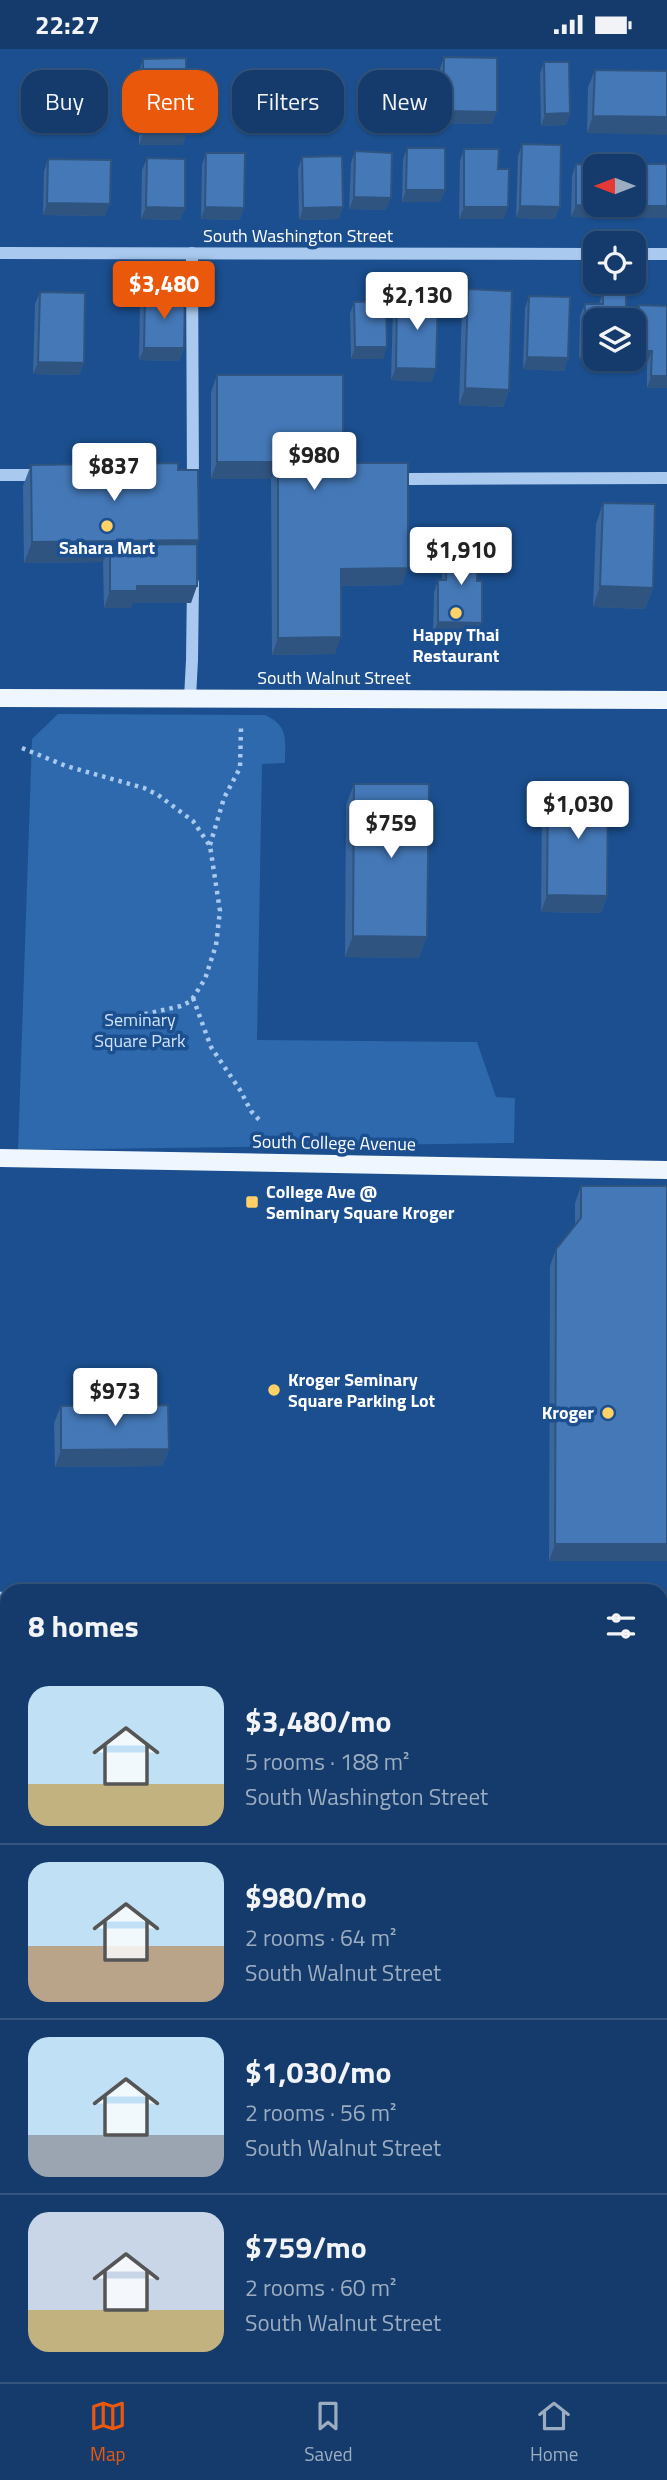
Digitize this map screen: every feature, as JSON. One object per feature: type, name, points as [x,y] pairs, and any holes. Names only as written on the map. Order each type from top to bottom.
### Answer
[{"type":"main road","name":"South Walnut Street","points":[[0,698],[667,700]]},
{"type":"main road","name":"South College Avenue","points":[[0,1158],[667,1170]]},
{"type":"street","name":"South Washington Street","points":[[0,253],[583,254]]},
{"type":"street","points":[[192,253],[188,473],[193,500]]},
{"type":"street","points":[[646,254],[667,254]]},
{"type":"street","points":[[0,475],[60,474]]},
{"type":"street","points":[[410,479],[667,478]]},
{"type":"street","points":[[190,698],[193,567]]},
{"type":"path","points":[[210,846],[224,798],[240,768],[241,727]]},
{"type":"path","points":[[22,748],[66,766],[144,788],[158,795],[193,821],[210,846],[218,891],[219,929],[205,979],[193,998],[181,1006],[128,1018]]},
{"type":"path","points":[[193,998],[211,1047],[251,1111],[262,1123]]},
{"type":"green space","name":"Seminary Square Park","points":[[58,714],[265,715],[273,719],[284,734],[285,763],[262,764],[257,1040],[477,1042],[496,1097],[515,1098],[514,1143],[18,1150],[32,739]]},
{"type":"building","points":[[444,57],[497,58],[497,112],[452,111],[452,70],[444,70]]},
{"type":"building","points":[[186,58],[186,70],[143,70],[143,59]]},
{"type":"building","points":[[544,62],[569,62],[570,113],[545,114]]},
{"type":"building","points":[[595,70],[667,71],[667,117],[593,116]]},
{"type":"building","points":[[522,144],[561,145],[560,207],[520,206]]},
{"type":"building","points":[[407,148],[445,148],[445,190],[406,190]]},
{"type":"building","points":[[464,149],[499,149],[498,169],[509,169],[508,207],[464,207]]},
{"type":"building","points":[[355,151],[392,153],[391,198],[354,197]]},
{"type":"building","points":[[206,153],[245,153],[244,208],[205,207]]},
{"type":"building","points":[[342,156],[343,207],[303,208],[302,157]]},
{"type":"building","points":[[147,158],[185,159],[185,208],[146,207]]},
{"type":"building","points":[[48,159],[111,160],[110,204],[47,203]]},
{"type":"building","points":[[576,164],[583,164],[583,205],[576,205]]},
{"type":"building","points":[[646,164],[667,164],[667,206],[646,206]]},
{"type":"building","points":[[468,289],[512,291],[509,390],[465,388]]},
{"type":"building","points":[[40,292],[85,293],[84,363],[38,362]]},
{"type":"building","points":[[145,293],[185,294],[184,348],[144,348]]},
{"type":"building","points":[[603,294],[626,294],[626,308],[585,308],[585,304],[603,304]]},
{"type":"building","points":[[397,296],[438,297],[436,369],[396,368]]},
{"type":"building","points":[[529,296],[570,297],[568,358],[527,357]]},
{"type":"building","points":[[386,301],[387,347],[355,347],[354,302]]},
{"type":"building","points":[[639,305],[667,306],[667,376],[651,376],[652,351],[646,351],[646,308],[639,308]]},
{"type":"building","points":[[217,375],[343,375],[343,463],[408,463],[408,568],[341,569],[341,637],[278,638],[278,462],[217,462]]},
{"type":"building","name":"Sahara Mart","points":[[178,463],[178,470],[198,470],[199,540],[32,542],[31,465]]},
{"type":"building","points":[[603,503],[655,504],[653,588],[600,586]]},
{"type":"building","points":[[197,544],[197,586],[137,586],[137,591],[110,591],[110,545]]},
{"type":"building","name":"Happy Thai Restaurant","points":[[447,544],[477,545],[477,581],[482,581],[482,623],[438,622],[438,580],[446,580]]},
{"type":"building","points":[[354,784],[429,784],[427,937],[353,936]]},
{"type":"building","points":[[548,787],[608,787],[607,896],[547,895]]},
{"type":"building","name":"Kroger","points":[[581,1186],[667,1186],[667,1544],[555,1544],[556,1249],[581,1218]]},
{"type":"building","points":[[168,1405],[169,1449],[61,1450],[61,1406]]},
{"type":"place","name":"Sahara Mart","points":[[107,526]]},
{"type":"place","name":"Happy Thai Restaurant","points":[[456,613]]},
{"type":"place","name":"College Ave @ Seminary Square Kroger","points":[[252,1202]]},
{"type":"place","name":"Kroger Seminary Square Parking Lot","points":[[274,1390]]},
{"type":"place","name":"Kroger","points":[[608,1413]]}]
